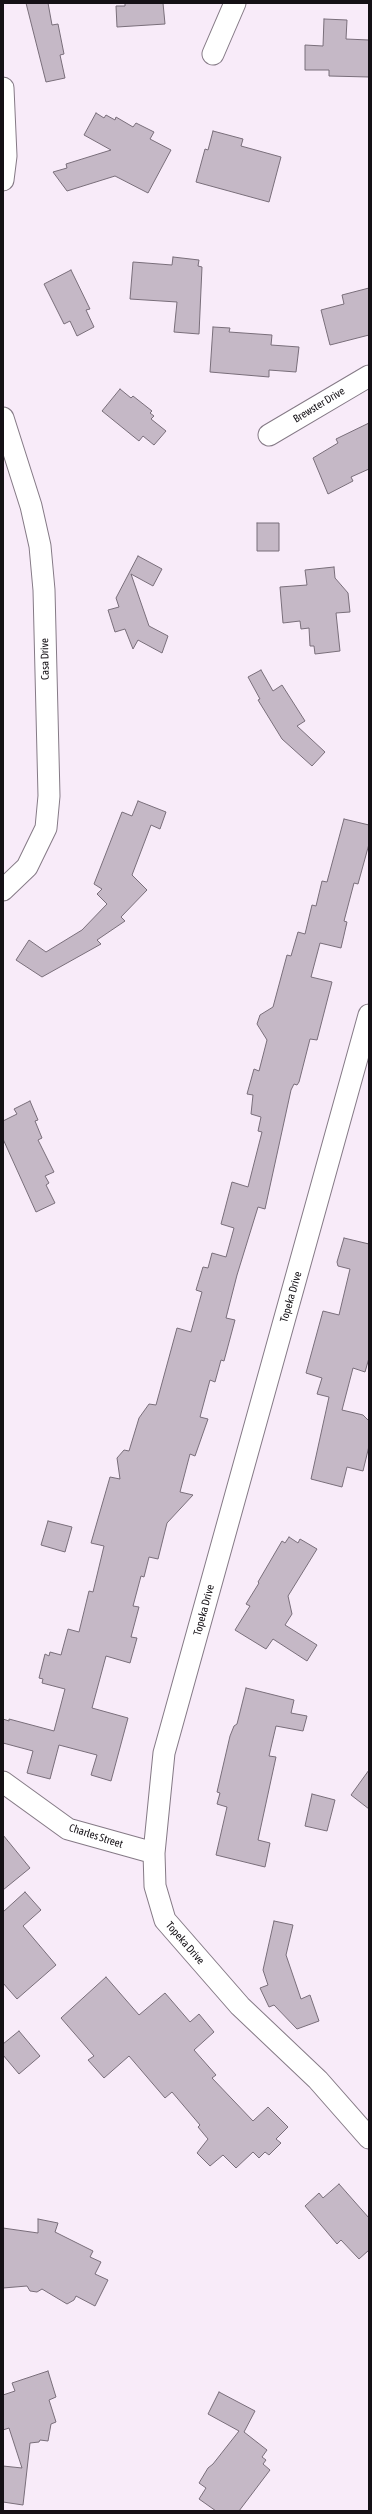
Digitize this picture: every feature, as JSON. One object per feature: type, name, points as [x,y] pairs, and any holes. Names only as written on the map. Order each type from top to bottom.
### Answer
[{"type":"street","points":[[213,54],[235,3]]},
{"type":"street","points":[[3,88],[6,156],[3,180]]},
{"type":"street","name":"Brewster Drive","points":[[269,435],[369,376]]},
{"type":"street","name":"Casa Drive","points":[[3,418],[31,506],[40,546],[44,590],[49,796],[46,828],[27,867],[3,890]]},
{"type":"street","name":"Topeka Drive","points":[[369,1015],[164,1753],[154,1854],[155,1886],[164,1920],[240,2006],[318,2080],[369,2138]]},
{"type":"street","name":"Charles Street","points":[[3,1782],[68,1829],[154,1854]]},
{"type":"building","points":[[26,3],[48,3],[52,25],[58,24],[64,54],[60,55],[65,78],[46,82]]},
{"type":"building","points":[[125,3],[163,3],[165,24],[117,27],[116,6],[125,6]]},
{"type":"building","points":[[324,19],[347,20],[346,39],[369,40],[369,77],[329,76],[329,70],[305,70],[305,45],[323,46]]},
{"type":"building","points":[[96,113],[104,118],[106,115],[115,120],[116,117],[133,127],[136,123],[154,132],[150,139],[171,150],[148,193],[115,176],[67,191],[53,172],[67,168],[66,164],[111,150],[84,135]]},
{"type":"building","points":[[213,131],[243,139],[241,146],[281,157],[269,202],[196,182],[205,149],[208,150]]},
{"type":"building","points":[[173,257],[199,260],[198,266],[202,267],[199,334],[174,332],[177,302],[130,299],[133,262],[172,265]]},
{"type":"building","points":[[71,270],[90,309],[86,310],[94,327],[77,336],[70,321],[64,324],[44,284]]},
{"type":"building","points":[[369,288],[369,335],[330,345],[321,310],[344,304],[342,295]]},
{"type":"building","points":[[213,327],[230,328],[229,332],[272,335],[271,345],[299,347],[296,372],[269,370],[269,377],[210,372]]},
{"type":"building","points":[[120,389],[131,398],[133,396],[152,411],[150,413],[154,416],[151,419],[166,431],[154,445],[143,436],[139,441],[102,411]]},
{"type":"building","points":[[369,423],[369,469],[351,477],[353,481],[328,494],[313,458],[338,443],[336,439]]},
{"type":"building","points":[[257,523],[279,523],[279,551],[257,551]]},
{"type":"building","points":[[138,556],[162,569],[153,586],[131,574],[149,626],[168,636],[162,653],[138,640],[133,649],[125,629],[115,632],[108,610],[119,607],[116,598]]},
{"type":"building","points":[[334,567],[335,578],[348,593],[350,612],[336,613],[340,651],[315,654],[314,646],[310,646],[309,628],[301,629],[300,621],[283,623],[280,587],[307,585],[305,570]]},
{"type":"building","points":[[261,670],[273,691],[282,685],[305,721],[297,726],[325,752],[312,766],[282,739],[258,700],[260,699],[248,677]]},
{"type":"building","points":[[138,801],[166,812],[160,829],[151,825],[132,875],[147,890],[121,917],[125,921],[97,940],[101,944],[42,977],[16,960],[29,940],[46,952],[82,930],[107,904],[97,894],[102,889],[94,884],[122,812],[132,816]]},
{"type":"building","points":[[344,819],[369,825],[369,844],[358,884],[354,883],[344,921],[347,922],[341,948],[320,943],[311,977],[332,982],[317,1040],[310,1039],[299,1082],[297,1085],[294,1084],[291,1090],[265,1209],[258,1207],[237,1275],[226,1318],[235,1320],[224,1361],[221,1360],[215,1382],[210,1380],[200,1417],[208,1419],[195,1456],[190,1454],[180,1492],[193,1495],[167,1523],[158,1559],[149,1557],[144,1577],[141,1576],[133,1606],[139,1607],[131,1637],[137,1638],[130,1663],[106,1656],[92,1708],[128,1718],[111,1781],[91,1775],[97,1755],[59,1745],[50,1779],[27,1773],[33,1751],[3,1743],[3,1719],[9,1721],[9,1719],[54,1731],[65,1689],[42,1683],[43,1679],[39,1678],[45,1654],[49,1656],[50,1652],[61,1655],[68,1629],[79,1632],[89,1591],[93,1592],[104,1546],[91,1543],[110,1477],[120,1479],[117,1458],[124,1450],[129,1451],[139,1418],[149,1404],[156,1405],[177,1328],[191,1332],[202,1292],[196,1290],[203,1267],[208,1268],[212,1253],[226,1257],[234,1228],[221,1224],[232,1182],[248,1187],[262,1132],[258,1131],[261,1117],[251,1114],[253,1095],[247,1094],[254,1069],[259,1071],[267,1040],[257,1024],[260,1015],[273,1007],[287,955],[291,956],[298,932],[305,934],[312,905],[316,906],[322,881],[327,882]]},
{"type":"building","points":[[30,1101],[38,1120],[35,1121],[42,1138],[38,1140],[54,1172],[45,1176],[49,1183],[46,1185],[55,1203],[36,1212],[3,1139],[3,1121],[17,1114],[14,1109]]},
{"type":"building","points":[[344,1238],[369,1244],[369,1358],[365,1372],[353,1368],[342,1410],[363,1415],[369,1421],[369,1446],[363,1471],[347,1467],[342,1487],[311,1479],[329,1397],[317,1394],[322,1378],[306,1373],[323,1311],[339,1315],[350,1269],[338,1266],[337,1262]]},
{"type":"building","points":[[48,1521],[72,1527],[65,1552],[41,1545]]},
{"type":"building","points":[[289,1537],[298,1543],[300,1539],[317,1549],[288,1596],[292,1614],[285,1625],[317,1645],[307,1661],[273,1639],[266,1649],[235,1630],[250,1606],[246,1604],[259,1583],[258,1582],[282,1541],[285,1543]]},
{"type":"building","points":[[246,1688],[294,1700],[291,1713],[307,1716],[303,1731],[276,1726],[269,1756],[276,1757],[258,1840],[270,1843],[265,1867],[216,1855],[227,1807],[217,1804],[220,1793],[217,1792],[230,1736],[234,1726],[237,1724]]},
{"type":"building","points":[[369,1770],[369,1809],[351,1795]]},
{"type":"building","points":[[312,1794],[335,1800],[327,1831],[305,1826]]},
{"type":"building","points":[[3,1835],[30,1868],[3,1890]]},
{"type":"building","points":[[25,1892],[41,1910],[23,1926],[56,1965],[17,1999],[3,1983],[3,1912]]},
{"type":"building","points":[[274,1921],[293,1925],[286,1955],[301,1999],[310,1995],[319,2021],[297,2029],[274,2005],[269,2007],[260,1988],[268,1985],[263,1970]]},
{"type":"building","points":[[106,1977],[139,2015],[165,1993],[190,2022],[199,2014],[214,2032],[194,2050],[216,2075],[212,2078],[253,2121],[268,2107],[288,2127],[276,2139],[281,2143],[269,2155],[265,2152],[259,2158],[253,2152],[236,2168],[223,2155],[210,2166],[197,2153],[208,2139],[198,2127],[200,2125],[172,2092],[165,2098],[129,2056],[104,2078],[88,2060],[94,2056],[61,2018]]},
{"type":"building","points":[[19,2031],[40,2056],[19,2074],[3,2055],[3,2044]]},
{"type":"building","points":[[339,2184],[369,2218],[369,2250],[359,2259],[341,2240],[337,2244],[305,2206],[319,2193],[323,2198]]},
{"type":"building","points":[[38,2219],[58,2223],[55,2232],[93,2251],[90,2257],[101,2262],[95,2274],[108,2280],[95,2306],[76,2296],[74,2300],[67,2304],[42,2289],[37,2292],[30,2291],[27,2286],[3,2288],[3,2228],[38,2233]]},
{"type":"building","points":[[48,2371],[56,2397],[49,2400],[56,2422],[51,2424],[48,2441],[40,2440],[39,2442],[30,2443],[23,2505],[3,2502],[3,2466],[22,2468],[9,2428],[3,2430],[3,2395],[15,2391],[12,2383]]},
{"type":"building","points":[[219,2392],[255,2411],[244,2432],[267,2450],[262,2457],[266,2460],[263,2464],[270,2470],[239,2511],[216,2511],[199,2499],[206,2488],[199,2483],[208,2468],[213,2464],[239,2431],[208,2414]]}]
